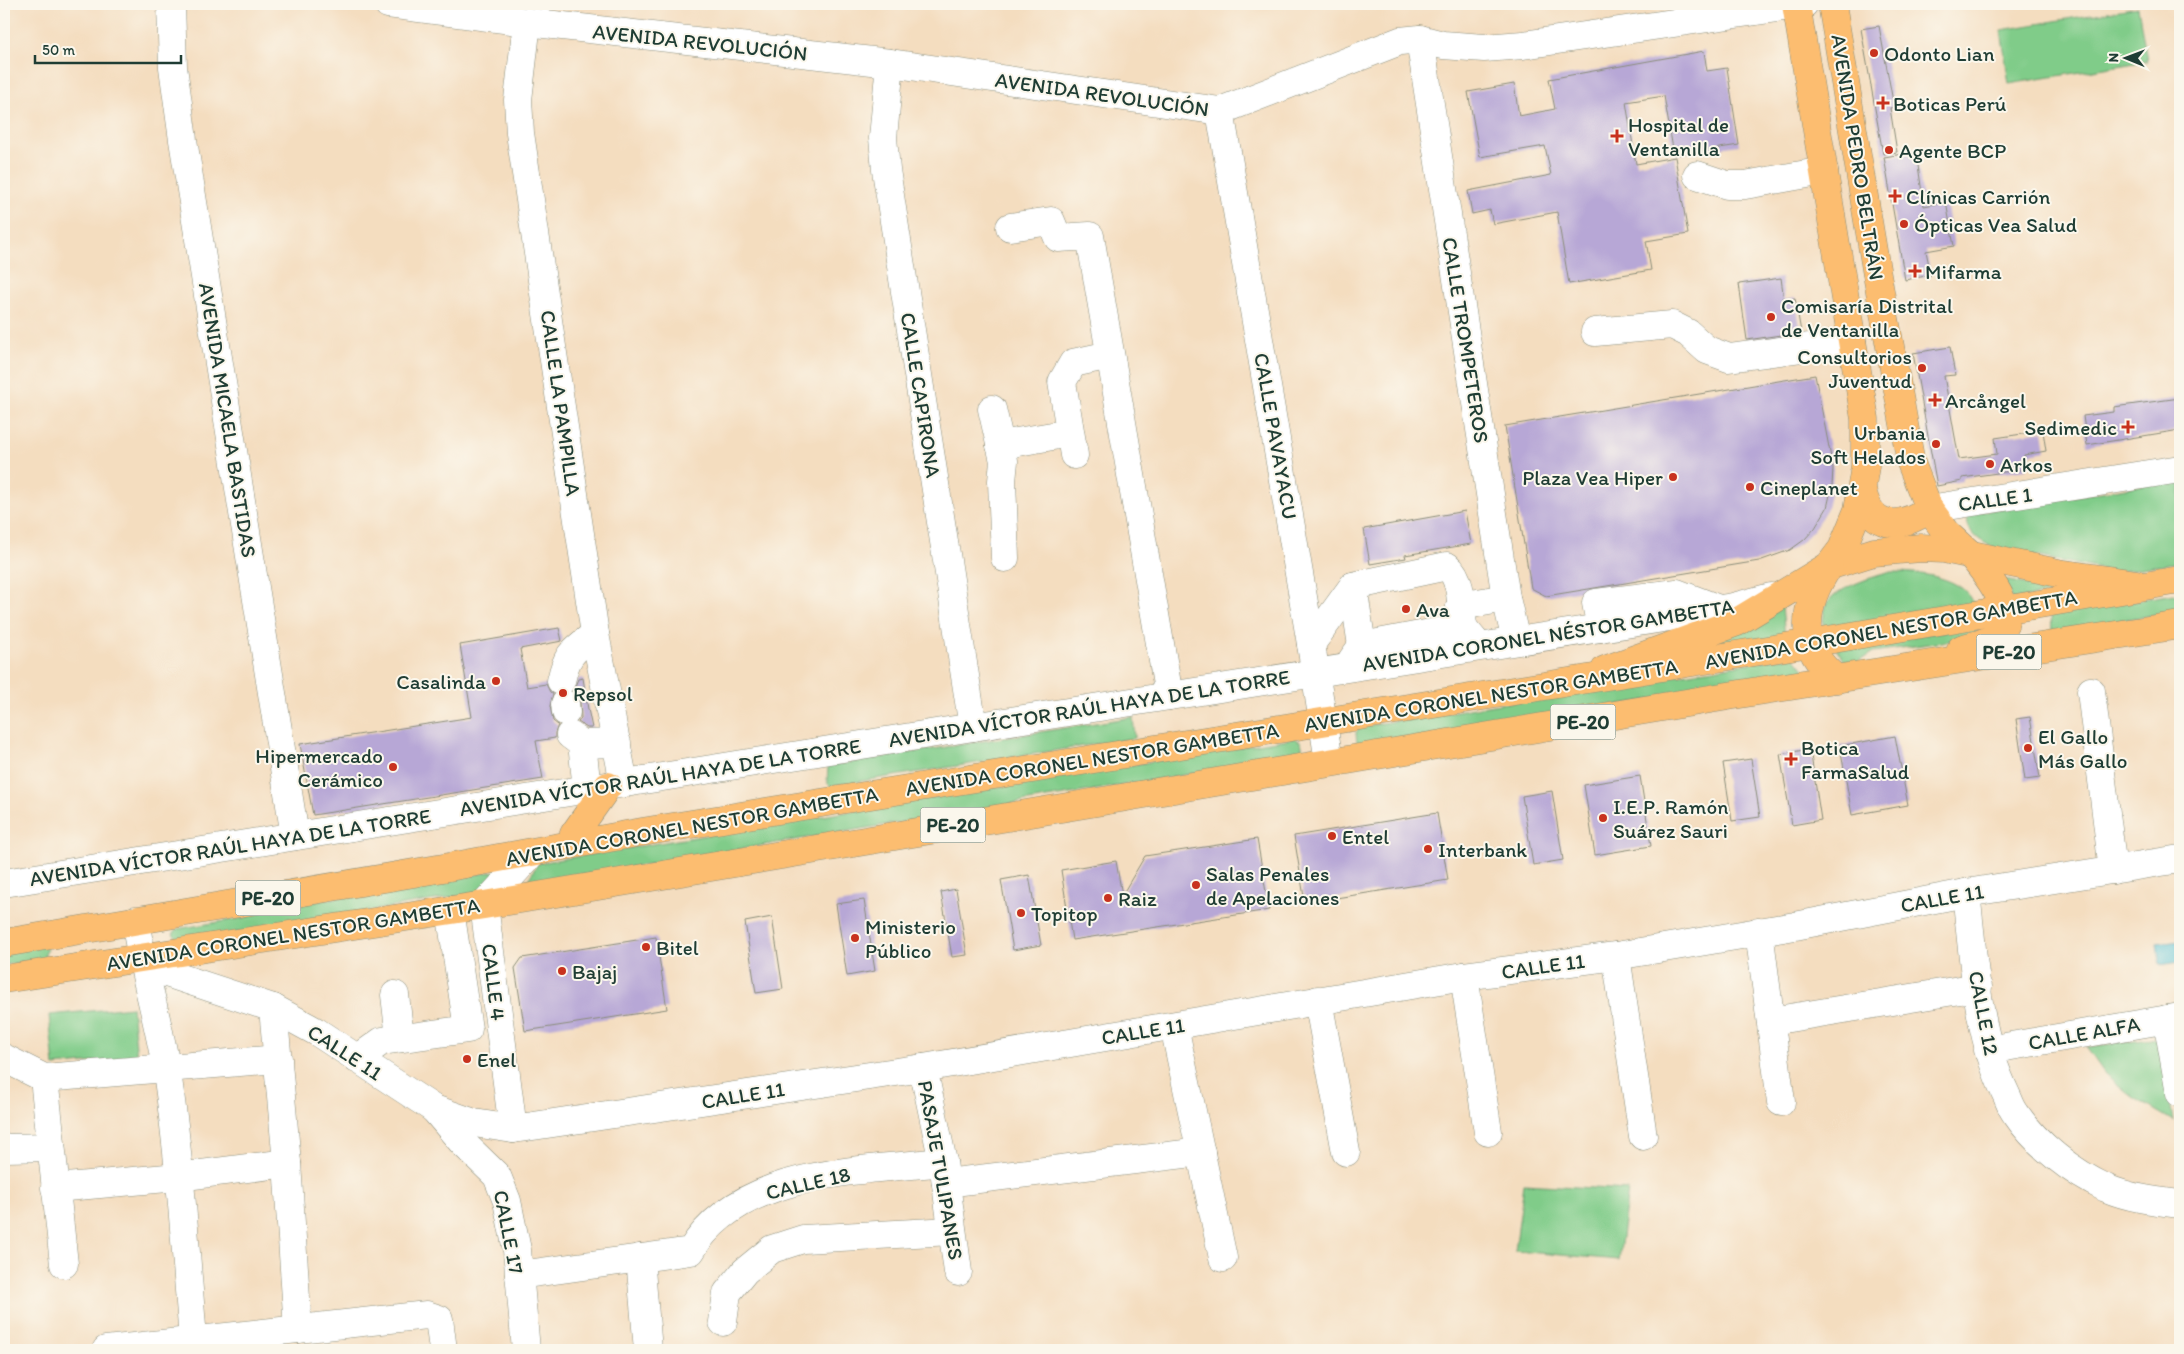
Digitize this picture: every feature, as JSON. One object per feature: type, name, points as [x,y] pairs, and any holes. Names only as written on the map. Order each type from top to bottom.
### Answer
[{"type":"main road","name":"AVENIDA PEDRO BELTRÁN","points":[[1578,681],[1737,622],[1780,594],[1829,566],[1842,549],[1858,510],[1865,466],[1865,419],[1824,171],[1799,4]]},
{"type":"main road","name":"AVENIDA PEDRO BELTRÁN","points":[[1832,4],[1911,463],[1929,509],[1947,533],[1971,555],[1991,581],[2006,610]]},
{"type":"main road","points":[[1862,489],[1864,502],[1871,512],[1881,520],[1894,524],[1906,523],[1929,509]]},
{"type":"main road","points":[[1837,679],[1825,670],[1815,657],[1810,644],[1811,602],[1818,582],[1829,566],[1874,552],[1897,549],[1944,550],[2058,573],[2150,585]]},
{"type":"main road","name":"AVENIDA CORONEL NESTOR GAMBETTA","points":[[4,943],[570,845],[1810,644],[2180,580]]},
{"type":"main road","points":[[1870,674],[1988,641],[1999,632],[2005,622],[2006,610]]},
{"type":"main road","name":"AVENIDA CORONEL NESTOR GAMBETTA","points":[[4,979],[484,905],[1329,762],[2180,625]]},
{"type":"main road","points":[[570,845],[574,834],[607,786]]},
{"type":"main road","points":[[172,914],[166,930],[167,938],[175,953]]},
{"type":"main road","points":[[66,932],[72,936],[78,949],[78,956],[73,968]]},
{"type":"street","name":"AVENIDA MICAELA BASTIDAS","points":[[171,4],[173,67],[295,836]]},
{"type":"street","name":"AVENIDA REVOLUCIÓN","points":[[388,4],[527,22],[890,63],[1220,111],[1400,41],[1420,39],[1443,45],[1484,48],[1523,45],[1799,4]]},
{"type":"street","name":"CALLE LA PAMPILLA","points":[[527,22],[518,100],[520,133],[595,634],[617,742],[607,786]]},
{"type":"street","name":"CALLE TROMPETEROS","points":[[1420,39],[1506,598],[1516,641]]},
{"type":"street","name":"CALLE CAPIRONA","points":[[890,63],[883,138],[886,170],[973,727]]},
{"type":"street","name":"CALLE PAVAYACU","points":[[1220,111],[1316,672],[1329,762]]},
{"type":"street","points":[[1697,175],[1727,185],[1745,185],[1824,171]]},
{"type":"street","points":[[1010,227],[1051,221],[1058,238],[1090,236],[1169,696]]},
{"type":"street","points":[[1595,332],[1672,325],[1688,333],[1707,350],[1729,358],[1852,342]]},
{"type":"street","points":[[1000,444],[1072,444],[1062,382],[1073,363],[1110,355]]},
{"type":"street","points":[[992,409],[1004,461],[1002,481],[1005,558]]},
{"type":"street","name":"CALLE 1","points":[[1929,509],[2180,469]]},
{"type":"street","points":[[1311,644],[1353,586],[1447,566],[1455,572],[1468,627]]},
{"type":"street","points":[[1353,586],[1362,646]]},
{"type":"street","name":"AVENIDA CORONEL NÉSTOR GAMBETTA","points":[[1316,672],[1346,668],[1468,627],[1516,641],[1599,615],[1721,609],[1780,594]]},
{"type":"street","points":[[1346,668],[1362,646],[1468,627],[1506,598]]},
{"type":"street","points":[[595,634],[572,651],[565,662],[569,715],[607,786]]},
{"type":"street","name":"AVENIDA VÍCTOR RAÚL HAYA DE LA TORRE","points":[[4,883],[1316,672]]},
{"type":"street","points":[[2091,691],[2113,870]]},
{"type":"street","points":[[569,715],[617,742]]},
{"type":"street","points":[[484,905],[532,853]]},
{"type":"street","name":"CALLE 11","points":[[141,959],[160,971],[273,1008],[317,1032],[434,1109],[474,1123],[513,1129],[533,1128],[923,1068],[1464,976],[1616,956],[1966,893],[2180,859]]},
{"type":"street","name":"CALLE 12","points":[[1966,893],[1988,1050],[2015,1114],[2050,1152],[2077,1172],[2107,1189],[2142,1198],[2180,1204]]},
{"type":"street","name":"CALLE 4","points":[[484,905],[513,1129]]},
{"type":"street","points":[[357,1059],[382,1041],[468,1029],[450,910]]},
{"type":"street","points":[[135,920],[141,959],[149,985],[166,1067],[194,1345]]},
{"type":"street","points":[[1759,931],[1781,1102]]},
{"type":"street","points":[[1616,956],[1643,1136]]},
{"type":"street","points":[[1464,976],[1488,1132]]},
{"type":"street","points":[[1771,1021],[1978,987]]},
{"type":"street","points":[[395,995],[400,1038]]},
{"type":"street","points":[[1318,1000],[1346,1152]]},
{"type":"street","points":[[273,1008],[287,1163],[298,1329]]},
{"type":"street","points":[[2174,1018],[2180,1094]]},
{"type":"street","name":"CALLE ALFA","points":[[1988,1050],[2174,1018]]},
{"type":"street","points":[[1174,1026],[1223,1258]]},
{"type":"street","points":[[4,1058],[44,1078],[278,1059]]},
{"type":"street","name":"PASAJE TULIPANES","points":[[923,1068],[944,1173],[958,1272]]},
{"type":"street","points":[[44,1078],[64,1264]]},
{"type":"street","name":"CALLE 17","points":[[434,1109],[462,1142],[497,1176],[507,1201],[517,1250],[526,1350]]},
{"type":"street","points":[[4,1148],[51,1147]]},
{"type":"street","name":"CALLE 18","points":[[518,1276],[691,1251],[710,1226],[734,1206],[757,1194],[786,1184],[846,1172],[944,1173],[1201,1152]]},
{"type":"street","points":[[55,1188],[178,1177],[287,1163]]},
{"type":"street","points":[[723,1322],[728,1293],[745,1272],[772,1249],[803,1239],[952,1230]]},
{"type":"street","points":[[640,1258],[648,1350]]},
{"type":"street","points":[[106,1350],[194,1345],[298,1329],[427,1315],[439,1319],[443,1350]]},
{"type":"green space","points":[[2138,7],[2147,61],[2009,84],[2001,30]]},
{"type":"green space","points":[[2180,479],[2180,562],[2116,572],[1995,548],[1974,535],[1968,526],[1968,514]]},
{"type":"green space","points":[[1891,572],[1927,575],[1952,582],[1962,588],[1970,597],[1975,607],[1823,632],[1825,610],[1832,598],[1856,584]]},
{"type":"green space","points":[[2004,580],[2062,591],[2012,600]]},
{"type":"green space","points":[[2180,593],[2180,611],[2052,631],[2051,614]]},
{"type":"green space","points":[[1782,606],[1785,638],[1692,647]]},
{"type":"green space","points":[[1978,626],[1977,637],[1873,652],[1849,668],[1836,648]]},
{"type":"green space","points":[[1793,656],[1807,673],[1362,748],[1357,743],[1356,733],[1359,727]]},
{"type":"green space","points":[[1133,717],[1135,738],[830,786],[827,782],[828,766]]},
{"type":"green space","points":[[1294,738],[1301,742],[1303,750],[1298,756],[525,885],[538,863]]},
{"type":"green space","points":[[502,870],[495,890],[181,942],[173,934],[177,929],[243,918],[270,909]]},
{"type":"green space","points":[[43,945],[47,950],[43,959],[4,965],[4,952]]},
{"type":"green space","points":[[132,1007],[137,1058],[54,1066],[49,1015]]},
{"type":"green space","points":[[2160,1038],[2173,1121],[2133,1097],[2105,1074],[2086,1047]]},
{"type":"green space","points":[[1524,1184],[1628,1190],[1619,1260],[1515,1251]]},
{"type":"water","points":[[2180,940],[2180,962],[2160,965],[2157,943]]},
{"type":"building","points":[[1879,26],[1894,107],[1890,108],[1897,152],[1883,154],[1861,29]]},
{"type":"building","name":"Hospital de Ventanilla","points":[[1704,51],[1707,71],[1727,68],[1739,145],[1674,155],[1664,96],[1626,102],[1636,164],[1675,157],[1688,234],[1646,241],[1651,270],[1569,284],[1557,212],[1493,224],[1490,210],[1472,214],[1468,191],[1551,175],[1545,146],[1480,157],[1468,92],[1514,84],[1519,116],[1555,109],[1549,79]]},
{"type":"building","points":[[1916,152],[1924,206],[1946,202],[1954,246],[1926,251],[1931,275],[1905,280],[1884,157]]},
{"type":"building","name":"Comisaría Distrital de Ventanilla","points":[[1781,278],[1784,300],[1795,298],[1801,332],[1747,340],[1739,284]]},
{"type":"building","points":[[1950,347],[1955,375],[1944,376],[1959,459],[1997,454],[1995,438],[2043,431],[2046,451],[2024,455],[2026,469],[1962,478],[1962,481],[1937,486],[1913,353]]},
{"type":"building","name":"Plaza Vea Hiper","points":[[1815,375],[1833,468],[1832,486],[1827,508],[1815,528],[1804,540],[1790,550],[1759,561],[1546,596],[1531,588],[1505,426]]},
{"type":"building","points":[[2180,398],[2180,430],[2087,445],[2083,416],[2114,412],[2114,407]]},
{"type":"building","points":[[1465,511],[1471,544],[1405,555],[1406,558],[1370,564],[1364,529]]},
{"type":"building","points":[[559,628],[562,641],[520,649],[527,687],[546,684],[553,694],[550,706],[553,721],[558,725],[555,738],[536,741],[543,779],[313,815],[300,744],[472,717],[460,645]]},
{"type":"building","points":[[583,678],[592,728],[587,728],[578,722],[581,718],[580,702],[578,695],[573,691],[578,679]]},
{"type":"building","name":"El Gallo Más Gallo","points":[[2030,717],[2040,778],[2025,780],[2016,719]]},
{"type":"building","points":[[1895,736],[1908,805],[1852,815],[1840,746]]},
{"type":"building","points":[[1810,749],[1821,820],[1792,825],[1780,754]]},
{"type":"building","points":[[1751,759],[1760,817],[1732,821],[1723,763]]},
{"type":"building","points":[[1640,776],[1651,846],[1595,855],[1584,785]]},
{"type":"building","points":[[1552,791],[1563,860],[1533,865],[1522,796]]},
{"type":"building","points":[[1437,813],[1448,880],[1305,903],[1294,836]]},
{"type":"building","points":[[1257,839],[1269,910],[1072,940],[1061,870],[1116,861],[1122,895],[1145,856]]},
{"type":"building","name":"Topitop","points":[[1029,875],[1041,945],[1013,950],[1001,880]]},
{"type":"building","points":[[956,889],[967,955],[952,957],[941,892]]},
{"type":"building","name":"Ministerio Público","points":[[864,900],[875,971],[847,976],[836,904]]},
{"type":"building","points":[[772,917],[783,989],[756,993],[745,922]]},
{"type":"building","points":[[656,937],[667,1009],[525,1031],[515,968],[522,958]]},
{"type":"place","name":"Odonto Lian","points":[[1874,53]]},
{"type":"place","name":"Boticas Perú","points":[[1883,103]]},
{"type":"place","name":"Hospital de Ventanilla","points":[[1617,136]]},
{"type":"place","name":"Agente BCP","points":[[1889,150]]},
{"type":"place","name":"Clínicas Carrión","points":[[1895,196]]},
{"type":"place","name":"Ópticas Vea Salud","points":[[1904,224]]},
{"type":"place","name":"Mifarma","points":[[1915,271]]},
{"type":"place","name":"Comisaría Distrital de Ventanilla","points":[[1771,317]]},
{"type":"place","name":"Consultorios Juventud","points":[[1922,368]]},
{"type":"place","name":"Arcångel","points":[[1935,400]]},
{"type":"place","name":"Sedimedic","points":[[2128,427]]},
{"type":"place","name":"Urbania Soft Helados","points":[[1936,444]]},
{"type":"place","name":"Arkos","points":[[1990,464]]},
{"type":"place","name":"Plaza Vea Hiper","points":[[1673,477]]},
{"type":"place","name":"Cineplanet","points":[[1750,487]]},
{"type":"place","name":"Ava","points":[[1406,609]]},
{"type":"place","name":"Casalinda","points":[[496,681]]},
{"type":"place","name":"Repsol","points":[[563,693]]},
{"type":"place","name":"El Gallo Más Gallo","points":[[2028,748]]},
{"type":"place","name":"Botica FarmaSalud","points":[[1791,759]]},
{"type":"place","name":"Hipermercado Cerámico","points":[[393,767]]},
{"type":"place","name":"I.E.P. Ramón Suárez Sauri","points":[[1603,818]]},
{"type":"place","name":"Entel","points":[[1332,836]]},
{"type":"place","name":"Interbank","points":[[1428,849]]},
{"type":"place","name":"Salas Penales de Apelaciones","points":[[1196,885]]},
{"type":"place","name":"Raiz","points":[[1108,898]]},
{"type":"place","name":"Topitop","points":[[1021,913]]},
{"type":"place","name":"Ministerio Público","points":[[855,938]]},
{"type":"place","name":"Bitel","points":[[646,947]]},
{"type":"place","name":"Bajaj","points":[[562,971]]},
{"type":"place","name":"Enel","points":[[467,1059]]}]
